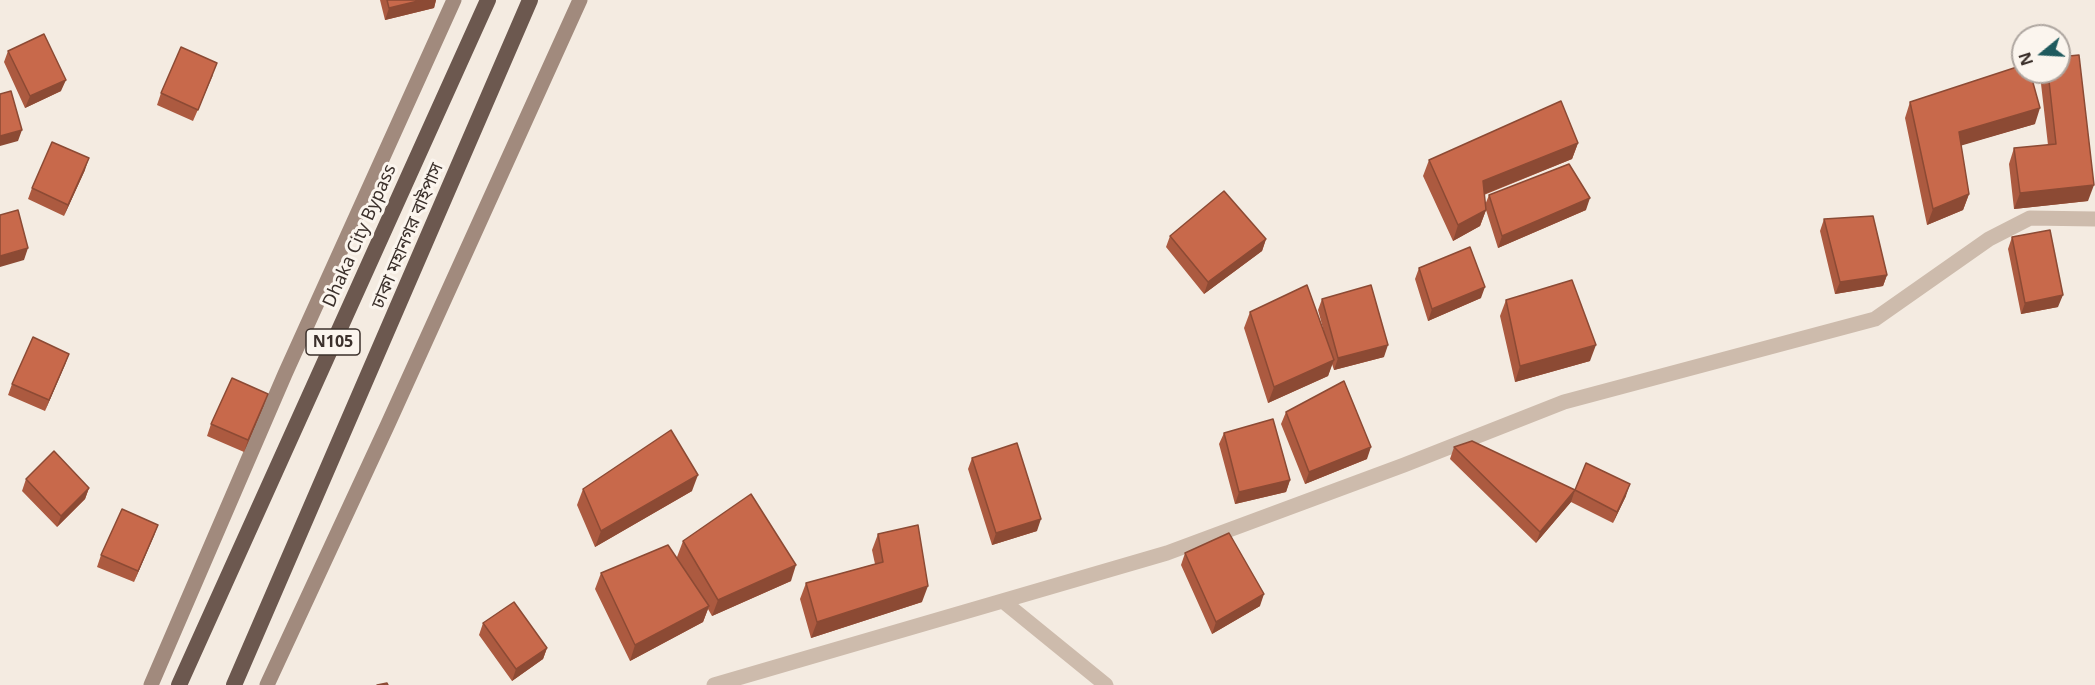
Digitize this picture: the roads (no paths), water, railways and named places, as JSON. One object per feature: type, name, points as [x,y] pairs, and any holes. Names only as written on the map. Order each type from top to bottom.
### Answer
[{"type":"highway","name":"Dhaka City Bypass","points":[[179,685],[488,0]]},
{"type":"highway","name":"ঢাকা মহানগর বাইপাস","points":[[234,685],[530,0]]},
{"type":"main road","points":[[151,685],[285,374],[454,0]]},
{"type":"main road","points":[[267,685],[580,0]]},
{"type":"street","points":[[714,685],[1167,553],[1404,465],[1564,402],[1875,319],[1989,239],[2030,218],[2095,219]]},
{"type":"street","points":[[1004,602],[1106,685]]}]
